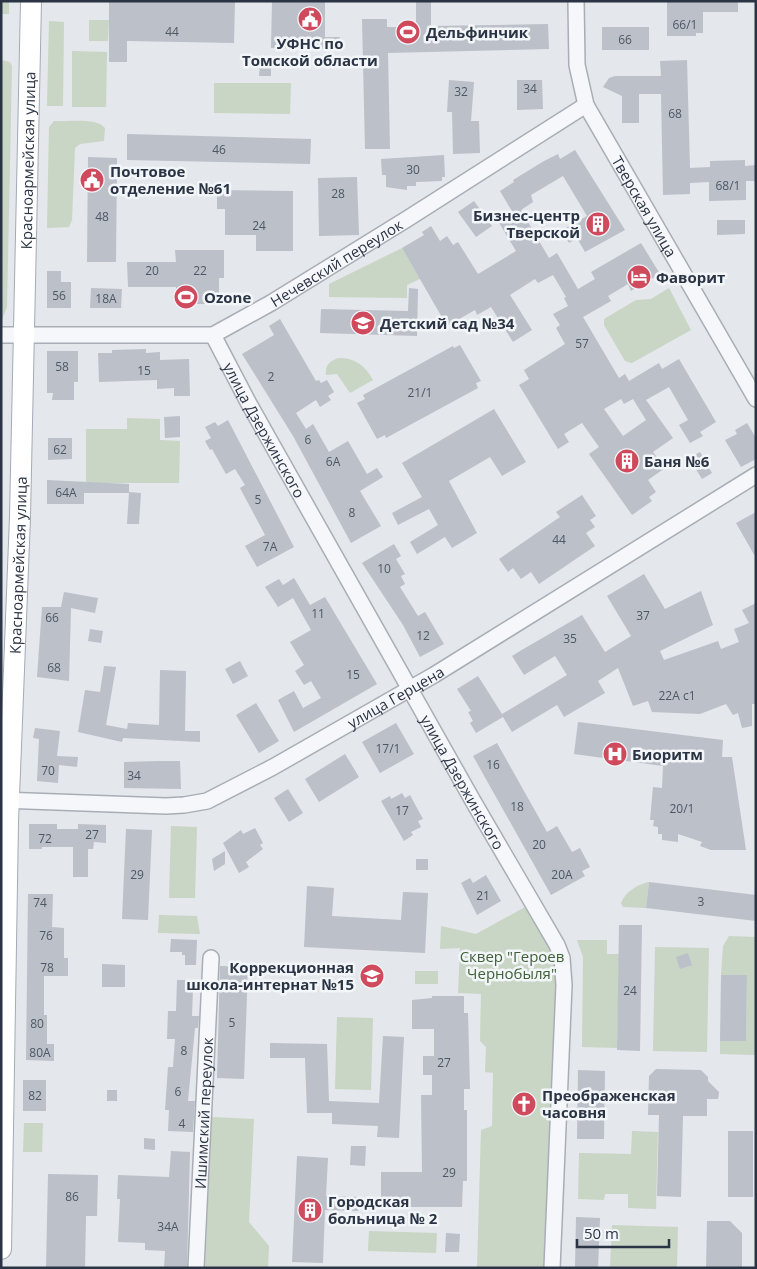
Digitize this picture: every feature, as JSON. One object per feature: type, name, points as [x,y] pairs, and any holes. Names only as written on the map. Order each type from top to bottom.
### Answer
[{"type":"main road","name":"Красноармейская улица","points":[[1,1249],[5,800],[24,335],[30,1]]},
{"type":"street","name":"Тверская улица","points":[[576,1],[577,65],[586,104],[756,399]]},
{"type":"street","name":"Нечевский переулок","points":[[1,335],[213,336],[271,303],[407,219],[586,104]]},
{"type":"street","name":"улица Дзержинского","points":[[213,336],[252,410],[549,930],[562,958],[564,972],[562,1054],[552,1268]]},
{"type":"street","name":"улица Герцена","points":[[5,800],[166,806],[196,804],[218,796],[410,689],[756,475]]},
{"type":"street","name":"Ишимский переулок","points":[[196,1268],[211,958]]},
{"type":"green space","points":[[1,1],[9,1],[9,14],[1,14]]},
{"type":"green space","points":[[89,20],[109,20],[108,41],[89,41]]},
{"type":"green space","points":[[49,21],[64,22],[63,106],[47,106]]},
{"type":"green space","points":[[72,51],[107,52],[106,107],[72,107]]},
{"type":"green space","points":[[1,60],[10,62],[12,66],[7,307],[1,322]]},
{"type":"green space","points":[[214,83],[291,83],[290,114],[214,113]]},
{"type":"green space","points":[[54,121],[89,121],[105,128],[104,141],[80,144],[75,148],[72,220],[69,227],[47,228],[49,127]]},
{"type":"green space","points":[[402,248],[420,279],[407,285],[407,298],[329,297],[329,284]]},
{"type":"green space","points":[[669,288],[691,330],[632,363],[625,361],[604,325],[604,319],[636,300],[651,299]]},
{"type":"green space","points":[[338,358],[350,359],[359,363],[367,370],[373,380],[350,393],[337,374],[326,375],[326,368]]},
{"type":"green space","points":[[127,418],[160,419],[160,440],[180,441],[179,483],[86,483],[86,429],[127,429]]},
{"type":"green space","points":[[171,826],[197,827],[195,898],[169,898]]},
{"type":"green space","points":[[649,882],[646,908],[623,907],[621,903],[629,892]]},
{"type":"green space","name":"Сквер \"Героев Чернобыля\"","points":[[527,906],[552,947],[559,976],[546,1268],[477,1268],[481,1130],[492,1126],[493,1073],[485,1072],[486,1047],[480,1041],[481,994],[458,993],[460,948],[440,949],[441,926],[476,934]]},
{"type":"green space","points":[[159,915],[197,916],[200,934],[158,933]]},
{"type":"green space","points":[[729,936],[756,937],[756,1055],[720,1054],[720,1041],[746,1041],[747,975],[721,975],[723,946]]},
{"type":"green space","points":[[577,940],[607,940],[607,954],[619,954],[617,1048],[582,1047],[583,957]]},
{"type":"green space","points":[[655,947],[709,948],[707,1052],[653,1051]]},
{"type":"green space","points":[[415,971],[438,971],[438,984],[415,984]]},
{"type":"green space","points":[[337,1017],[373,1018],[371,1090],[335,1089]]},
{"type":"green space","points":[[212,1117],[254,1119],[249,1222],[269,1246],[268,1268],[205,1268]]},
{"type":"green space","points":[[24,1123],[43,1123],[42,1152],[23,1152]]},
{"type":"green space","points":[[632,1131],[658,1132],[656,1209],[628,1208],[628,1194],[605,1194],[604,1200],[578,1199],[579,1153],[631,1154]]},
{"type":"green space","points":[[612,1225],[678,1227],[677,1268],[610,1268]]},
{"type":"green space","points":[[369,1231],[437,1233],[436,1253],[368,1251]]},
{"type":"building","points":[[109,1],[235,1],[234,43],[127,41],[127,62],[109,62]]},
{"type":"building","points":[[272,1],[325,1],[325,37],[340,37],[339,49],[271,48]]},
{"type":"building","points":[[416,1],[431,1],[431,26],[548,24],[549,49],[388,53],[390,149],[365,149],[362,19],[387,19],[387,27],[416,27]]},
{"type":"building","points":[[667,1],[738,1],[738,12],[703,12],[703,33],[696,33],[696,36],[667,36]]},
{"type":"building","points":[[602,27],[649,27],[649,50],[602,50]]},
{"type":"building","points":[[687,60],[690,168],[710,167],[710,161],[745,160],[745,166],[756,165],[756,181],[746,181],[746,200],[709,201],[709,182],[690,183],[690,194],[663,195],[661,94],[639,94],[639,123],[622,123],[622,96],[603,87],[609,78],[615,76],[661,76],[660,61]]},
{"type":"building","points":[[260,64],[271,64],[271,76],[259,76]]},
{"type":"building","points":[[449,80],[474,82],[471,121],[479,121],[480,153],[453,154],[452,112],[447,112]]},
{"type":"building","points":[[517,80],[542,80],[543,109],[517,110]]},
{"type":"building","points":[[127,134],[311,139],[310,164],[127,160]]},
{"type":"building","points":[[575,150],[625,230],[585,252],[577,238],[569,243],[562,230],[587,216],[563,176],[531,195],[533,202],[521,210],[549,258],[557,253],[578,289],[595,279],[591,272],[641,243],[660,274],[631,291],[628,284],[608,296],[611,301],[583,317],[619,378],[625,374],[629,381],[659,363],[662,369],[679,359],[716,422],[700,432],[703,436],[690,443],[679,425],[688,420],[669,387],[646,400],[673,438],[653,452],[665,468],[648,480],[656,492],[649,497],[652,501],[632,515],[589,454],[599,447],[582,423],[564,434],[569,442],[558,449],[519,385],[529,379],[524,370],[565,344],[556,328],[560,325],[553,314],[568,306],[564,298],[566,297],[553,275],[538,283],[535,279],[510,295],[532,330],[513,342],[491,307],[477,315],[475,310],[447,326],[402,248],[424,235],[422,232],[431,226],[440,241],[447,236],[453,245],[458,242],[478,274],[516,251],[498,221],[513,213],[500,191],[514,182],[513,180],[544,161],[558,154],[560,159]],"holes":[[[621,399],[624,404],[633,399],[646,420],[623,436],[604,409]]]},
{"type":"building","points":[[444,155],[445,177],[442,177],[442,181],[416,182],[416,186],[407,186],[407,190],[386,187],[386,175],[382,175],[381,159]]},
{"type":"building","points":[[88,157],[117,158],[116,262],[87,262]]},
{"type":"building","points":[[357,177],[359,235],[319,236],[318,178]]},
{"type":"building","points":[[217,190],[293,191],[293,251],[256,251],[256,235],[225,235],[225,209],[217,209]]},
{"type":"building","points":[[474,201],[492,226],[476,237],[458,212]]},
{"type":"building","points":[[717,220],[745,220],[745,234],[717,235]]},
{"type":"building","points":[[175,250],[224,250],[224,278],[219,278],[219,304],[176,304],[176,287],[128,287],[127,262],[176,262]]},
{"type":"building","points":[[47,271],[61,271],[61,282],[71,282],[71,308],[47,308]]},
{"type":"building","points":[[91,288],[122,289],[121,308],[90,308]]},
{"type":"building","points":[[409,288],[418,289],[417,336],[320,333],[321,309],[408,311]]},
{"type":"building","points":[[280,319],[316,381],[319,380],[321,383],[327,380],[334,392],[328,396],[331,400],[320,407],[316,400],[296,413],[306,429],[313,424],[329,452],[348,441],[367,474],[377,468],[383,477],[360,491],[381,526],[351,543],[293,436],[242,354],[274,335],[269,326]]},
{"type":"building","points":[[460,345],[481,381],[476,383],[478,388],[386,438],[385,435],[377,439],[357,403],[365,399],[363,395],[453,346],[454,348]]},
{"type":"building","points":[[146,349],[146,353],[160,352],[160,360],[189,359],[190,396],[174,396],[174,388],[157,389],[157,380],[99,382],[98,353],[112,353],[112,350]]},
{"type":"building","points":[[47,351],[78,351],[78,382],[74,382],[74,400],[52,400],[53,393],[47,393]]},
{"type":"building","points":[[494,409],[526,462],[502,476],[490,457],[449,481],[477,533],[452,548],[445,537],[417,554],[410,542],[438,525],[429,509],[398,525],[392,513],[422,497],[402,463]]},
{"type":"building","points":[[180,416],[180,437],[165,438],[164,417]]},
{"type":"building","points":[[228,420],[294,547],[257,567],[245,546],[265,535],[240,488],[245,485],[235,469],[226,474],[212,449],[210,450],[205,441],[211,438],[205,427],[215,422],[218,426]]},
{"type":"building","points":[[747,423],[756,438],[756,459],[741,467],[725,440],[737,434],[735,430]]},
{"type":"building","points":[[48,438],[72,438],[72,459],[48,460]]},
{"type":"building","points":[[700,452],[712,473],[702,479],[689,458]]},
{"type":"building","points":[[47,480],[129,484],[129,492],[141,493],[139,524],[127,524],[129,493],[84,493],[84,504],[47,504]]},
{"type":"building","points":[[582,495],[596,516],[590,520],[595,527],[586,533],[595,546],[539,584],[531,572],[521,579],[513,568],[508,572],[499,559],[560,517],[556,512]]},
{"type":"building","points":[[756,512],[756,558],[736,523]]},
{"type":"building","points":[[394,544],[401,556],[396,559],[405,574],[401,576],[405,584],[400,587],[418,616],[425,612],[444,644],[420,657],[403,625],[362,563]]},
{"type":"building","points":[[644,574],[665,609],[701,591],[713,625],[660,651],[664,660],[718,641],[721,649],[739,642],[734,629],[749,623],[742,610],[756,603],[756,704],[752,704],[752,726],[742,728],[738,713],[733,715],[726,704],[700,714],[652,712],[648,701],[633,706],[618,668],[598,681],[605,693],[564,717],[557,705],[512,732],[503,717],[476,733],[470,723],[473,721],[468,712],[471,711],[457,689],[478,676],[502,714],[567,675],[555,656],[524,675],[512,656],[582,615],[605,652],[631,636],[607,596]]},
{"type":"building","points":[[294,578],[310,605],[325,597],[377,684],[294,732],[278,700],[294,691],[303,708],[321,698],[311,681],[304,685],[295,671],[304,665],[290,642],[311,630],[293,598],[278,607],[265,587],[279,579],[283,585]]},
{"type":"building","points":[[64,592],[98,598],[95,613],[71,608],[69,681],[37,677],[42,607],[61,607]]},
{"type":"building","points":[[90,629],[103,631],[101,643],[88,641]]},
{"type":"building","points":[[240,661],[248,676],[233,684],[225,669]]},
{"type":"building","points":[[104,666],[116,667],[106,725],[127,729],[128,723],[159,725],[160,670],[186,671],[185,731],[200,731],[200,742],[123,738],[122,742],[78,732],[85,690],[100,692]]},
{"type":"building","points":[[256,703],[279,741],[259,753],[236,715]]},
{"type":"building","points":[[578,722],[723,740],[722,757],[732,757],[746,850],[711,850],[700,846],[702,842],[678,834],[678,842],[662,840],[662,834],[658,834],[658,827],[653,826],[654,820],[650,820],[653,787],[662,788],[663,766],[574,754]]},
{"type":"building","points":[[396,723],[414,754],[380,773],[362,742]]},
{"type":"building","points":[[35,728],[60,731],[57,756],[78,757],[77,767],[59,765],[58,783],[37,781],[39,739],[33,738]]},
{"type":"building","points":[[497,743],[547,832],[557,826],[572,852],[580,848],[590,867],[582,871],[585,876],[551,895],[473,756]]},
{"type":"building","points":[[345,754],[359,777],[319,802],[305,779]]},
{"type":"building","points":[[180,761],[181,789],[124,788],[124,762]]},
{"type":"building","points":[[288,789],[303,813],[289,822],[274,798]]},
{"type":"building","points":[[402,793],[405,798],[410,795],[423,819],[418,821],[421,827],[411,832],[413,835],[404,841],[381,801],[390,796],[391,799]]},
{"type":"building","points":[[29,824],[57,824],[57,829],[78,829],[78,824],[106,825],[106,843],[94,842],[93,849],[88,849],[88,877],[73,877],[73,847],[29,849]]},
{"type":"building","points":[[255,828],[263,843],[260,845],[263,849],[246,862],[249,867],[239,873],[223,843],[241,830],[243,834]]},
{"type":"building","points":[[126,829],[152,830],[148,920],[122,919]]},
{"type":"building","points":[[225,851],[225,864],[214,871],[212,859]]},
{"type":"building","points":[[416,859],[428,859],[428,870],[416,870]]},
{"type":"building","points":[[486,875],[501,901],[477,915],[461,883],[470,878],[473,883]]},
{"type":"building","points":[[649,882],[756,895],[756,921],[646,908]]},
{"type":"building","points":[[307,886],[334,888],[332,916],[401,920],[403,892],[428,893],[425,953],[304,947]]},
{"type":"building","points":[[28,894],[53,894],[52,927],[64,928],[64,958],[68,958],[68,976],[44,976],[44,1015],[47,1015],[47,1044],[54,1044],[54,1061],[26,1060]]},
{"type":"building","points":[[619,925],[642,925],[640,1051],[617,1050]]},
{"type":"building","points":[[171,939],[197,940],[196,965],[185,965],[185,955],[182,955],[182,952],[170,952]]},
{"type":"building","points":[[688,953],[692,965],[680,969],[676,957]]},
{"type":"building","points":[[102,964],[125,965],[125,987],[102,987]]},
{"type":"building","points":[[220,966],[248,967],[244,1079],[217,1078]]},
{"type":"building","points":[[721,975],[747,975],[746,1041],[720,1041]]},
{"type":"building","points":[[177,980],[186,980],[186,989],[193,989],[192,1016],[199,1016],[198,1028],[195,1028],[188,1101],[195,1101],[193,1132],[168,1131],[169,1110],[165,1110],[168,1067],[173,1067],[175,1039],[167,1039],[168,1011],[176,1011]]},
{"type":"building","points":[[432,996],[464,996],[464,1013],[468,1013],[470,1089],[464,1089],[464,1110],[467,1110],[467,1181],[463,1181],[462,1207],[381,1207],[381,1172],[422,1172],[421,1095],[432,1095],[432,1075],[423,1075],[423,1056],[434,1056],[434,1029],[412,1029],[412,1000],[432,998]]},
{"type":"building","points":[[383,1036],[404,1037],[399,1138],[377,1137],[378,1126],[332,1124],[332,1113],[307,1113],[305,1058],[270,1058],[270,1043],[327,1044],[329,1101],[379,1103]]},
{"type":"building","points":[[656,1069],[701,1070],[708,1077],[708,1081],[719,1092],[718,1099],[707,1099],[707,1116],[683,1116],[681,1197],[657,1196],[659,1115],[648,1115],[649,1076]]},
{"type":"building","points":[[578,1070],[605,1071],[604,1139],[577,1139]]},
{"type":"building","points":[[23,1080],[46,1080],[46,1111],[23,1111]]},
{"type":"building","points":[[107,1090],[117,1090],[117,1101],[107,1101]]},
{"type":"building","name":"Преображенская часовня","points":[[517,1095],[531,1096],[531,1109],[517,1109]]},
{"type":"building","points":[[728,1131],[753,1131],[753,1197],[728,1197]]},
{"type":"building","points":[[144,1138],[155,1139],[155,1150],[144,1149]]},
{"type":"building","points":[[351,1146],[366,1146],[365,1166],[350,1165]]},
{"type":"building","points":[[171,1151],[190,1152],[187,1268],[164,1268],[165,1251],[145,1250],[145,1243],[118,1242],[120,1199],[117,1199],[118,1175],[169,1177]]},
{"type":"building","name":"Городская больница № 2","points":[[297,1156],[328,1158],[326,1196],[359,1197],[358,1211],[325,1210],[323,1263],[292,1262]]},
{"type":"building","points":[[48,1174],[98,1175],[97,1216],[86,1216],[85,1268],[46,1268]]},
{"type":"building","points":[[576,1217],[600,1218],[598,1268],[575,1268]]},
{"type":"building","points":[[707,1221],[730,1221],[742,1233],[742,1268],[706,1268]]},
{"type":"building","points":[[446,1233],[460,1234],[459,1252],[445,1252]]},
{"type":"place","name":"УФНС по Томской области","points":[[310,19]]},
{"type":"place","name":"Дельфинчик","points":[[408,32]]},
{"type":"place","name":"Почтовое отделение №61","points":[[92,180]]},
{"type":"place","name":"Бизнес-центр Тверской","points":[[598,224]]},
{"type":"place","name":"Фаворит","points":[[639,277]]},
{"type":"place","name":"Ozone","points":[[186,297]]},
{"type":"place","name":"Детский сад №34","points":[[363,323]]},
{"type":"place","name":"Баня №6","points":[[627,461]]},
{"type":"place","name":"Биоритм","points":[[615,754]]},
{"type":"place","name":"Коррекционная школа-интернат №15","points":[[372,976]]},
{"type":"place","name":"Преображенская часовня","points":[[524,1104]]},
{"type":"place","name":"Городская больница № 2","points":[[310,1210]]}]
